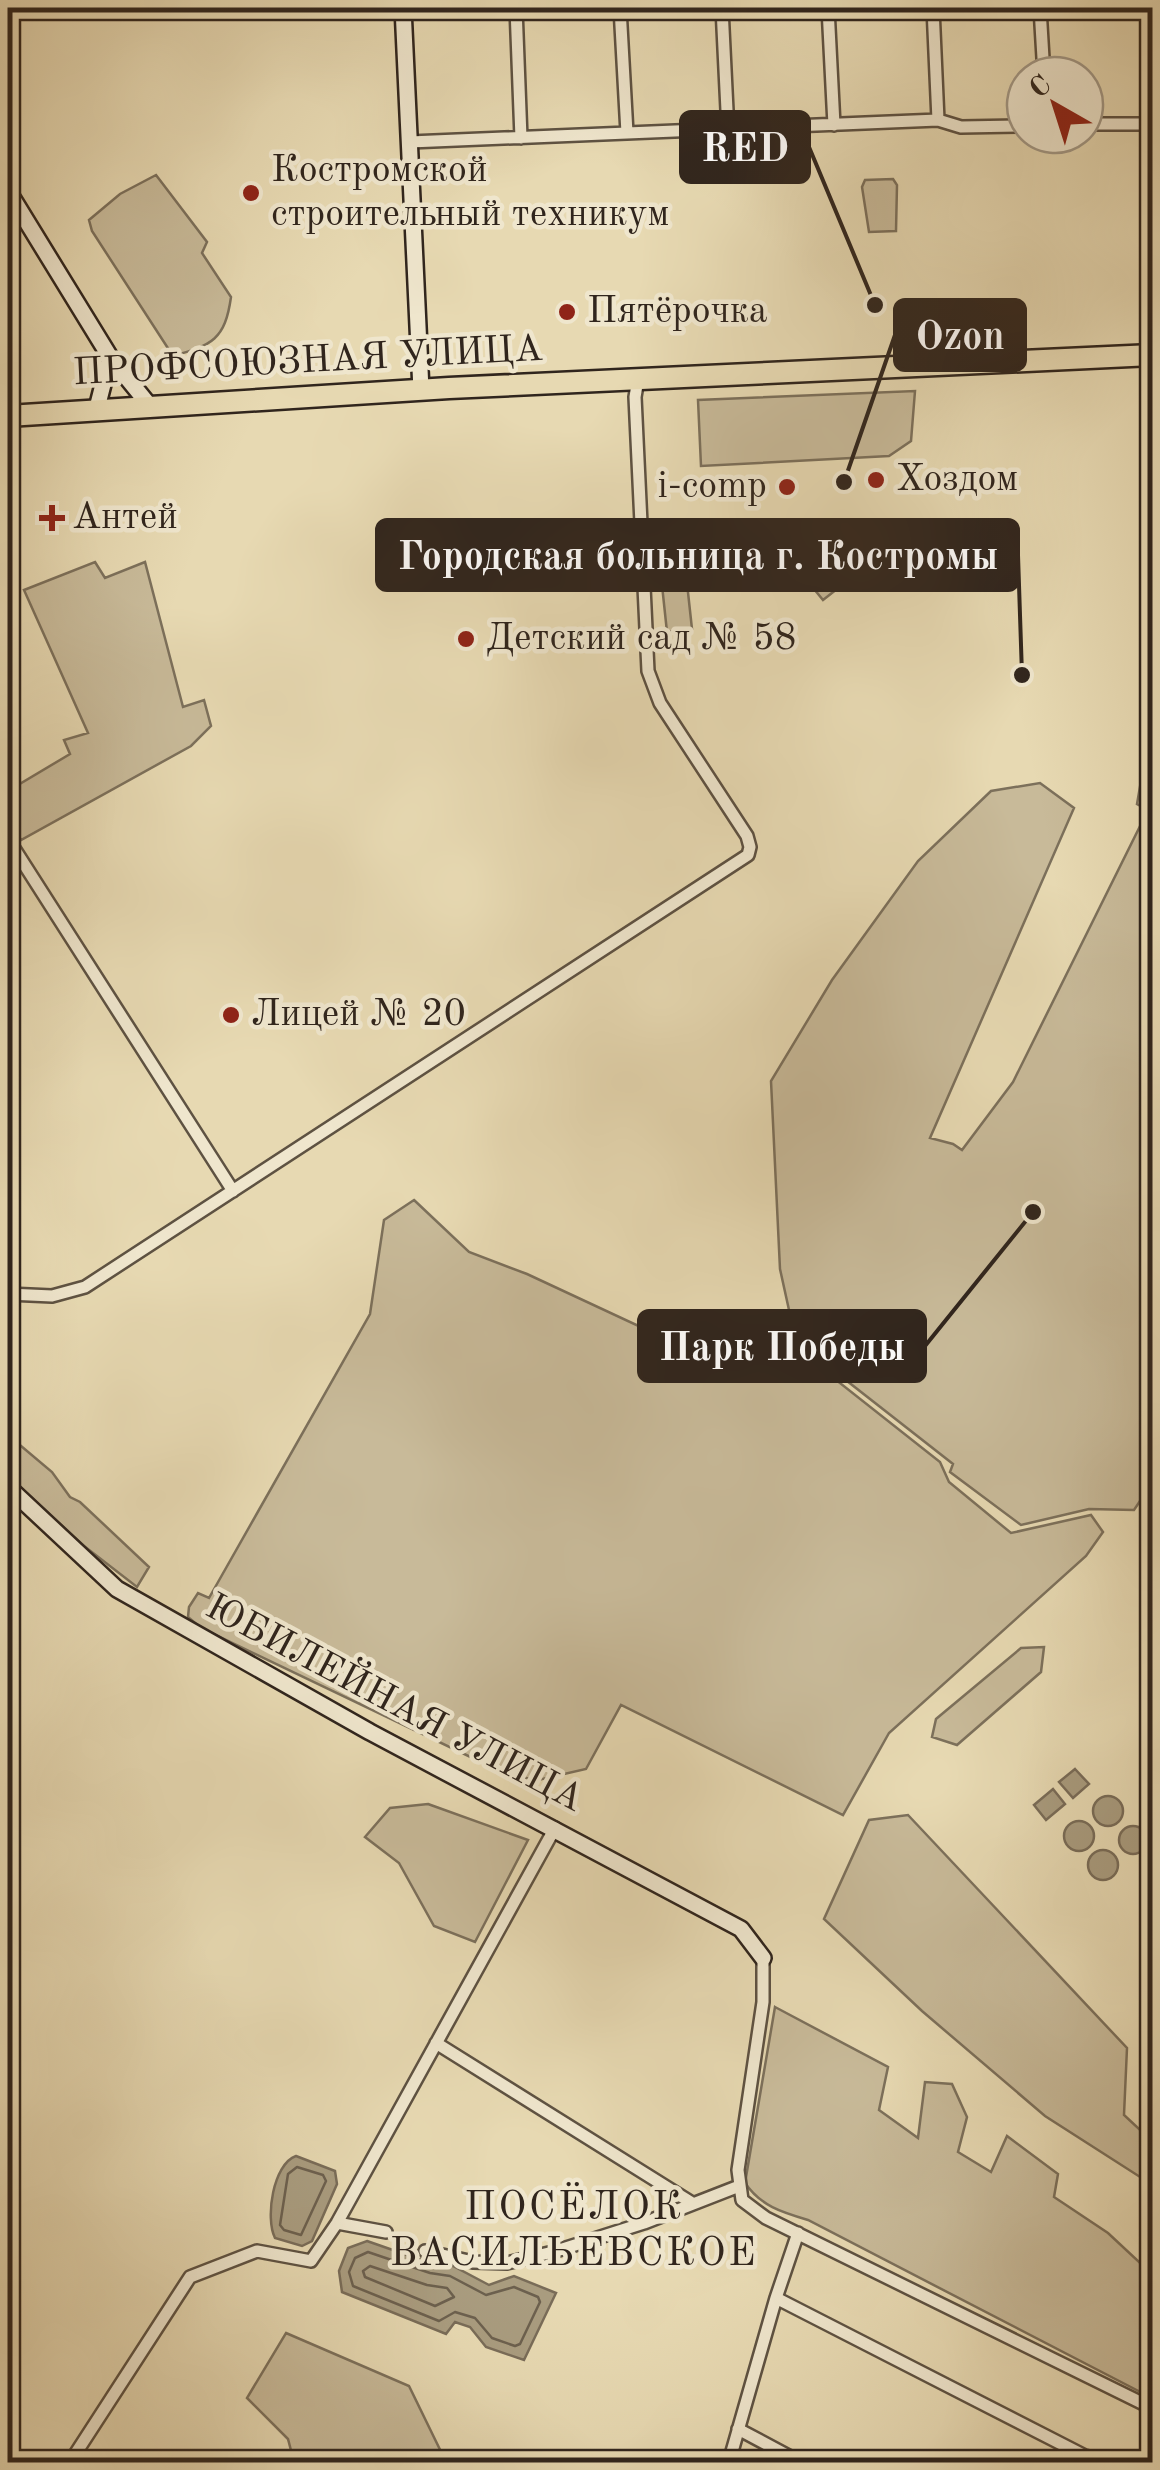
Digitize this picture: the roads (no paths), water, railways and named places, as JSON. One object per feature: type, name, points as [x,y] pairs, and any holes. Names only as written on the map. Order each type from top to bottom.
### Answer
[{"type":"highway","name":"ПРОФСОЮЗНАЯ УЛИЦА","points":[[8,416],[421,390],[1152,355]]},
{"type":"street","points":[[403,8],[421,390]]},
{"type":"street","points":[[516,8],[521,138]]},
{"type":"street","points":[[620,8],[627,134]]},
{"type":"street","points":[[722,8],[728,131]]},
{"type":"street","points":[[828,8],[834,125]]},
{"type":"street","points":[[932,8],[938,120]]},
{"type":"street","points":[[1040,8],[1043,55]]},
{"type":"street","points":[[410,142],[938,120],[961,127],[1005,126]]},
{"type":"street","points":[[1105,124],[1152,124]]},
{"type":"street","points":[[8,191],[110,357],[149,405]]},
{"type":"street","points":[[97,408],[110,357]]},
{"type":"street","points":[[8,1294],[52,1296],[85,1286],[748,855],[746,836],[660,703],[648,671],[635,397],[638,379]]},
{"type":"street","points":[[8,839],[13,857],[234,1191]]},
{"type":"street","name":"ЮБИЛЕЙНАЯ УЛИЦА","points":[[8,1487],[117,1589],[370,1732],[741,1929],[763,1958]]},
{"type":"street","points":[[74,2456],[190,2277],[257,2250],[310,2261],[337,2222],[554,1828]]},
{"type":"street","points":[[763,1958],[764,2002],[738,2170],[742,2200],[798,2233],[1152,2408]]},
{"type":"street","points":[[436,2042],[692,2202]]},
{"type":"street","points":[[425,2251],[472,2262],[506,2263],[644,2223],[739,2186]]},
{"type":"street","points":[[337,2222],[386,2232]]},
{"type":"street","points":[[730,2462],[798,2233]]},
{"type":"street","points":[[776,2298],[1085,2456],[1110,2462]]},
{"type":"street","points":[[738,2429],[800,2462]]},
{"type":"water","points":[[1075,1769],[1089,1784],[1073,1798],[1059,1782]]},
{"type":"water","points":[[1053,1789],[1065,1804],[1046,1820],[1034,1805]]},
{"type":"water","points":[[1108,1796],[1122,1805],[1123,1811],[1114,1825],[1108,1826],[1094,1817],[1093,1811],[1102,1797]]},
{"type":"water","points":[[1079,1821],[1093,1830],[1094,1836],[1085,1850],[1079,1851],[1065,1842],[1064,1836],[1073,1822]]},
{"type":"water","points":[[1133,1826],[1143,1830],[1147,1840],[1143,1850],[1133,1854],[1123,1850],[1119,1840],[1123,1830]]},
{"type":"water","points":[[1103,1850],[1117,1859],[1118,1865],[1109,1879],[1103,1880],[1089,1871],[1088,1865],[1097,1851]]},
{"type":"water","points":[[296,2156],[335,2171],[337,2184],[312,2241],[302,2246],[275,2238],[271,2218],[277,2180],[288,2161]]},
{"type":"water","points":[[367,2241],[433,2264],[453,2266],[489,2285],[514,2276],[556,2293],[524,2360],[486,2347],[470,2327],[455,2322],[446,2334],[342,2292],[339,2271],[348,2248]]},
{"type":"place","name":"Костромской строительный техникум","points":[[251,193]]},
{"type":"place","name":"RED","points":[[875,305]]},
{"type":"place","name":"Пятёрочка","points":[[567,312]]},
{"type":"place","name":"Хоздом","points":[[876,480]]},
{"type":"place","name":"Ozon","points":[[844,482]]},
{"type":"place","name":"i-comp","points":[[787,487]]},
{"type":"place","name":"Антей","points":[[52,518]]},
{"type":"place","name":"Детский сад № 58","points":[[466,639]]},
{"type":"place","name":"Городская больница г. Костромы","points":[[1022,675]]},
{"type":"place","name":"Лицей № 20","points":[[231,1015]]},
{"type":"place","name":"Парк Победы","points":[[1033,1212]]},
{"type":"district","name":"ПОСЁЛОК ВАСИЛЬЕВСКОЕ","points":[[574,2232]]}]
